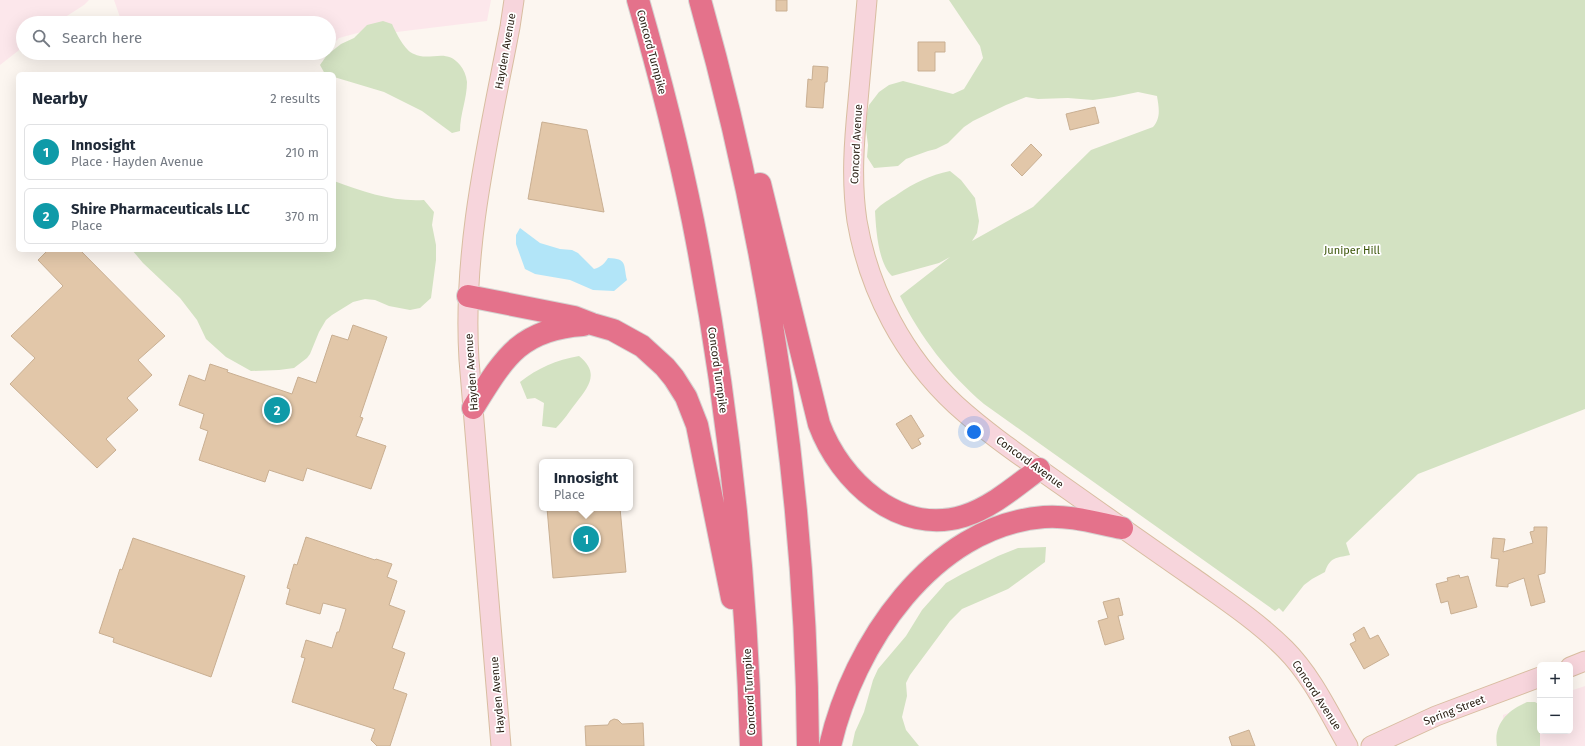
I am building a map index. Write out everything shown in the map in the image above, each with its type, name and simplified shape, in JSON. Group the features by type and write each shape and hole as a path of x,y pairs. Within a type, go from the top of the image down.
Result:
{"highway":[{"name":"Concord Turnpike","path":"638,0 675,140 693,221 709,310 734,491 748,655 751,746"},
{"path":"700,0 731,119 764,277 778,368 789,452 803,604 808,746"},
{"path":"731,119 760,181 819,424 833,453 849,476 868,494 896,511 918,518 941,520 964,516 985,507 1039,469"},
{"path":"468,296 574,317 620,333 649,352 660,361 670,373 686,397 695,418 701,441 729,588 748,655"},
{"path":"473,408 500,366 511,353 523,343 555,328 592,324"},
{"path":"830,746 837,721 848,692 874,640 888,618 910,590 944,557 966,542 991,530 1036,518 1068,518 1122,528"}],"main road":[{"name":"Hayden Avenue","path":"501,746 468,346 468,296 470,261 477,200 514,0"},
{"name":"Concord Avenue","path":"867,0 854,140 853,173 857,218 870,272 879,296 894,326 913,356 933,381 966,414 1039,469 1263,629 1285,649 1309,678 1348,746"},
{"path":"1573,666 1585,661"},
{"name":"Spring Street","path":"1370,746 1436,716 1537,679"}],"shaded area":[{"path":"0,0 89,0 67,16 16,16 16,52 0,65"},
{"path":"114,0 491,0 487,21 372,35 365,31 339,38 336,41 336,16 120,16"},
{"path":"1585,686 1585,746 1502,746 1503,715 1537,703 1537,734 1573,734 1573,690"}],"green space":[{"name":"Juniper Hill","path":"949,0 1585,0 1585,409 1418,474 1346,543 1350,555 1331,561 1325,572 1304,585 1283,612 1279,608 1275,611 984,404 959,380 936,354 908,311 900,296 950,257 939,263 892,276 884,263 877,236 875,211 883,204 922,180 950,171 961,180 975,198 979,221 977,233 972,241 1033,207 1091,150 1153,127 1156,124 1159,109 1157,96 1138,92 1093,100 1068,98 1038,99 1026,97 973,121 964,127 948,143 936,149 906,159 898,166 874,168 867,157 868,145 865,122 869,105 879,92 889,85 903,81 953,94 964,89 983,58 980,46"},
{"path":"383,21 392,24 401,41 407,49 414,54 426,57 444,56 455,60 465,73 467,82 460,131 452,133 422,111 384,92 336,78 336,72 324,72 320,65 324,60 336,60 336,48 354,38 367,25"},
{"path":"336,182 390,198 424,200 434,212 432,225 436,245 436,260 431,298 420,308 410,310 389,306 375,300 365,299 353,302 326,320 319,332 310,354 294,368 251,371 226,357 206,339 197,320 180,298 143,263 134,252 336,252"},
{"path":"579,356 589,368 591,374 585,391 556,428 542,426 544,403 535,398 527,399 520,382 548,365"},
{"path":"1046,547 1045,562 1008,589 962,609 950,621 910,675 906,683 907,696 902,717 906,730 919,746 852,746 855,732 864,712 873,680 878,669 906,636 922,610 946,583 998,556 1018,548"},
{"path":"1527,702 1537,703 1537,734 1540,734 1540,746 1497,746 1497,731 1503,719 1520,705"}],"water":[{"path":"520,228 540,243 560,249 572,250 578,253 594,269 606,262 608,258 622,261 625,266 627,280 614,291 593,290 570,280 535,274 525,269 516,244 516,235"}],"building":[{"path":"776,0 787,0 787,11 776,11"},
{"path":"918,42 945,42 945,52 935,52 935,71 918,71"},
{"path":"813,66 828,67 823,108 806,107 808,79 812,80"},
{"path":"1095,107 1099,123 1070,130 1066,114"},
{"path":"542,122 587,130 604,212 528,199"},
{"path":"1031,144 1042,155 1022,176 1011,165"},
{"path":"46,252 82,252 165,336 138,360 152,375 127,398 138,410 106,439 116,450 97,468 10,384 35,358 11,336 63,286 38,260"},
{"path":"353,325 387,337 360,417 363,418 356,436 386,446 371,489 307,468 303,481 269,470 265,482 199,460 208,431 200,428 204,414 179,405 189,375 205,381 210,364 228,370 227,372 292,394 298,377 316,383 332,335 348,340"},
{"path":"911,415 924,436 918,439 921,444 912,449 896,424"},
{"path":"547,511 620,511 626,572 553,578"},
{"path":"1534,527 1547,527 1545,573 1538,575 1545,602 1531,606 1524,578 1508,584 1508,587 1496,586 1499,559 1491,558 1493,538 1505,539 1503,552 1533,543 1530,532 1534,531"},
{"path":"306,537 375,560 376,559 392,564 387,577 397,581 389,605 405,611 392,648 405,653 393,689 407,694 390,746 377,746 371,740 375,729 292,702 305,658 301,657 306,640 332,648 346,609 323,603 320,614 286,604 290,589 287,588 294,564 297,565"},
{"path":"133,538 245,576 211,677 113,642 114,638 99,633 120,569 122,570"},
{"path":"1459,575 1460,578 1468,576 1477,607 1451,614 1448,601 1441,603 1436,584 1448,581 1447,578"},
{"path":"1119,598 1123,615 1118,616 1124,639 1105,645 1098,621 1108,618 1103,602"},
{"path":"1364,627 1370,639 1378,635 1389,655 1364,669 1350,644 1356,641 1353,634"},
{"path":"614,719 618,720 622,724 643,723 644,746 586,746 585,726 608,725 610,721"},
{"path":"1249,730 1255,746 1232,746 1229,737"}],"place":[{"name":"Shire Pharmaceuticals LLC","path":"277,410"},
{"name":"Innosight","path":"586,539"}]}
